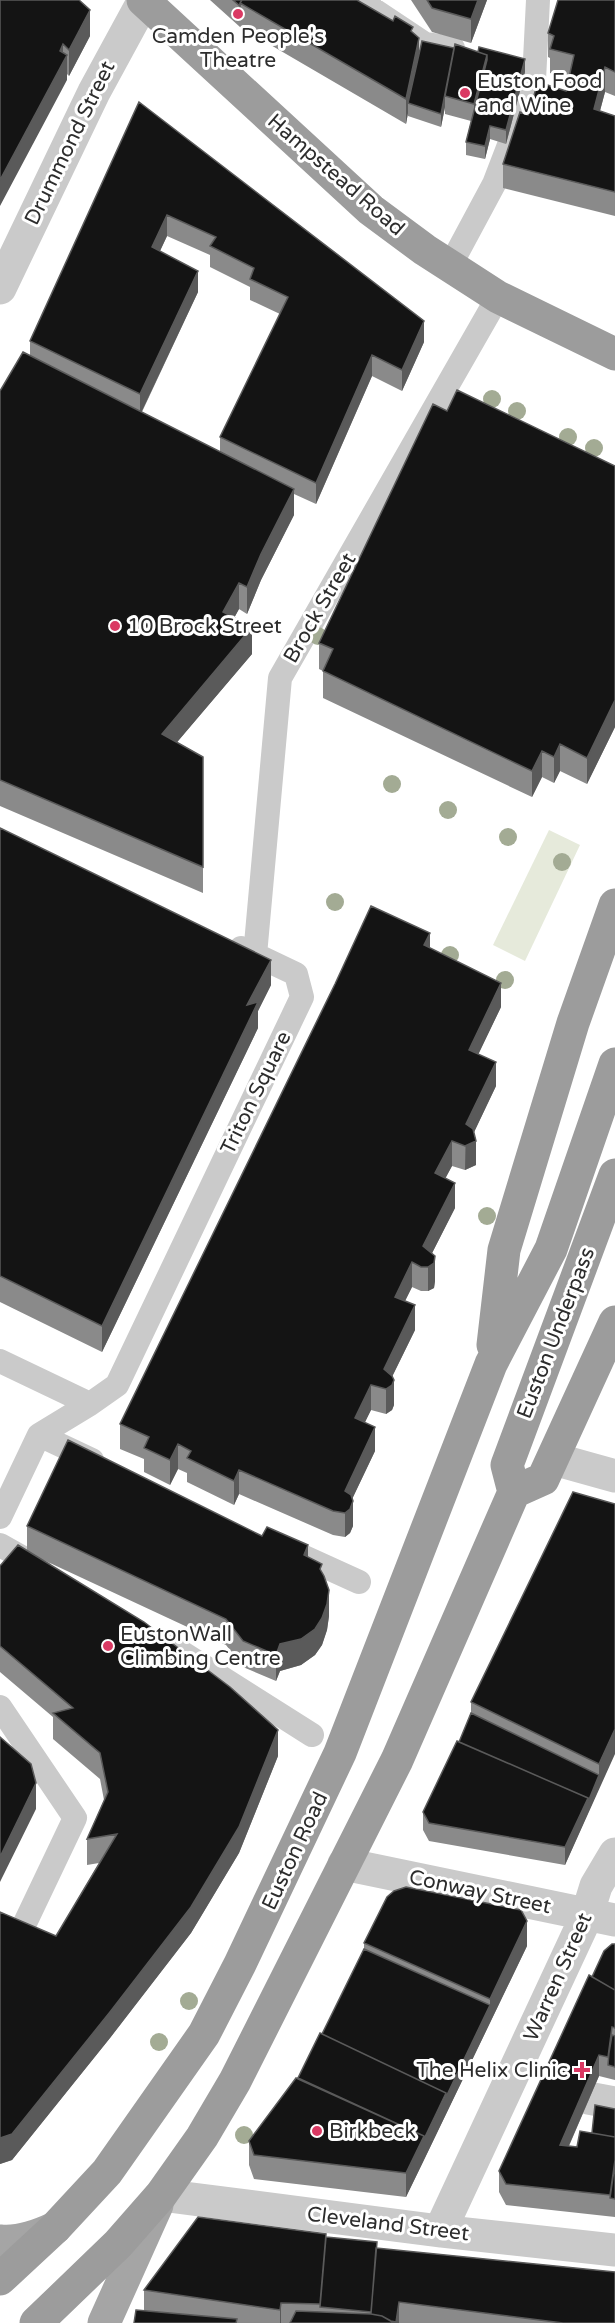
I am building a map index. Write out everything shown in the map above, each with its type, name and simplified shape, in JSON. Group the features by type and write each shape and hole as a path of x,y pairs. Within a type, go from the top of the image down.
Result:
{"highway":[{"name":"Hampstead Road","path":"144,0 371,210 498,297 615,354"},
{"path":"491,1364 504,1250 573,1023 615,905"},
{"name":"Euston Underpass","path":"491,1364 551,1249 615,1064"},
{"name":"Euston Underpass","path":"514,1492 507,1465 615,1175"},
{"path":"36,2323 118,2244 161,2195 202,2137 234,2081 397,1760 514,1492 543,1479 615,1322"},
{"name":"Euston Road","path":"0,2279 55,2228 107,2172 204,2034 240,1964 340,1753 491,1364"}],"main road":[{"path":"104,2323 161,2195"},
{"path":"0,2241 8,2242 34,2237 55,2228"}],"street":[{"name":"Drummond Street","path":"0,288 94,92 144,0"},
{"path":"368,0 371,8 425,44 478,52"},
{"path":"450,266 494,184 534,80 524,58 538,0"},
{"name":"Brock Street","path":"255,955 280,678 498,297"},
{"name":"Triton Square","path":"90,1404 117,1385 302,997 296,974 225,941"},
{"path":"0,1361 90,1404"},
{"path":"0,1517 39,1436 90,1404"},
{"path":"39,1436 115,1471"},
{"path":"554,1459 615,1476"},
{"path":"0,1545 60,1580"},
{"path":"276,1545 359,1582"},
{"path":"139,1626 198,1661 312,1735"},
{"path":"0,1707 75,1818 25,1923"},
{"name":"Warren Street","path":"440,2231 530,2075 601,1918 596,1886 615,1854"},
{"name":"Conway Street","path":"344,1864 601,1918"},
{"name":"Cleveland Street","path":"161,2195 440,2231 615,2250"}],"shaded area":[{"path":"549,830 580,845 525,961 493,945"}],"building":[{"path":"0,0 79,0 90,10 69,50 63,44 60,51 67,55 0,180"},
{"path":"233,0 242,0 240,6"},
{"path":"242,0 357,0 393,21 395,16 413,27 411,31 419,38 406,99 240,3"},
{"path":"427,0 478,0 471,19 432,8"},
{"path":"558,0 615,0 615,72 605,67 594,109 615,116 615,192 503,164 520,112 528,115 538,82 566,91 574,55 550,49 554,36 548,33"},
{"path":"422,41 454,48 441,114 408,103"},
{"path":"455,44 487,55 474,104 445,96"},
{"path":"479,47 525,59 506,130 490,126 485,146 466,142 487,60 487,55 478,52"},
{"path":"139,102 424,321 402,370 372,355 316,483 220,437 288,297 250,279 254,268 210,246 216,237 167,215 152,247 198,271 140,394 30,341"},
{"name":"10 Brock Street","path":"23,352 294,489 247,587 239,583 223,612 252,627 162,734 203,757 203,867 0,780 0,391"},
{"path":"457,390 615,466 615,700 587,758 560,744 554,757 542,751 532,771 323,671 333,649 319,643 433,404 447,411"},
{"path":"0,828 271,960 247,1005 258,1002 102,1326 0,1276"},
{"path":"371,906 430,933 424,945 501,983 469,1050 496,1062 466,1124 473,1129 476,1141 465,1146 452,1141 435,1173 455,1183 423,1246 435,1256 434,1263 428,1267 421,1267 412,1262 395,1297 415,1305 384,1369 394,1380 392,1385 386,1389 371,1385 355,1418 375,1427 345,1491 351,1495 353,1501 350,1509 345,1513 333,1511 239,1470 234,1481 187,1458 191,1451 178,1444 170,1460 144,1448 149,1437 120,1424"},
{"path":"68,1440 262,1536 267,1527 308,1545 304,1555 322,1564 320,1569 329,1590 322,1618 315,1629 301,1639 280,1644 276,1655 243,1641 226,1619 27,1526"},
{"path":"573,1492 615,1504 615,1729 599,1764 471,1702"},
{"path":"18,1545 144,1622 230,1687 278,1730 239,1827 191,1907 12,2134 0,2138 0,1912 56,1936 117,1834 87,1839 108,1792 100,1753 53,1713 73,1708 0,1646 0,1566"},
{"path":"471,1713 599,1775 588,1802 588,1798 459,1742"},
{"path":"0,1737 31,1764 36,1783 0,1857"},
{"path":"457,1741 588,1798 565,1847 429,1823 423,1812"},
{"path":"406,1887 521,1910 527,1921 490,1999 364,1943 387,1897 394,1891"},
{"path":"615,1944 615,1990 592,1977 604,1951"},
{"path":"364,1949 490,2005 446,2097 446,2093 322,2034"},
{"path":"589,1975 615,1990 615,2028 612,2027 608,2057 599,2055 560,2145 577,2147 580,2131 615,2137 615,2160 610,2195 506,2184 499,2171"},
{"path":"320,2033 446,2093 424,2139 424,2136 298,2078"},
{"path":"612,2035 615,2036 615,2067 608,2065"},
{"path":"296,2078 424,2136 406,2173 254,2155 249,2141"},
{"path":"595,2105 615,2109 615,2137 592,2133"},
{"path":"615,2163 615,2199 610,2198"},
{"path":"198,2217 326,2234 320,2304 281,2303 280,2310 144,2290"},
{"path":"326,2237 377,2242 371,2312 320,2307"},
{"path":"376,2248 615,2272 615,2323 563,2323 399,2302 396,2322 391,2321 371,2314"},
{"path":"136,2310 237,2319 236,2323 134,2323"},
{"path":"296,2311 371,2314 382,2316 394,2323 290,2323"}],"place":[{"name":"Camden People's Theatre","path":"238,14"},
{"name":"Euston Food and Wine","path":"465,93"},
{"name":"10 Brock Street","path":"115,626"},
{"name":"EustonWall Climbing Centre","path":"108,1646"},
{"name":"The Helix Clinic","path":"582,2070"},
{"name":"Birkbeck","path":"317,2131"}]}
